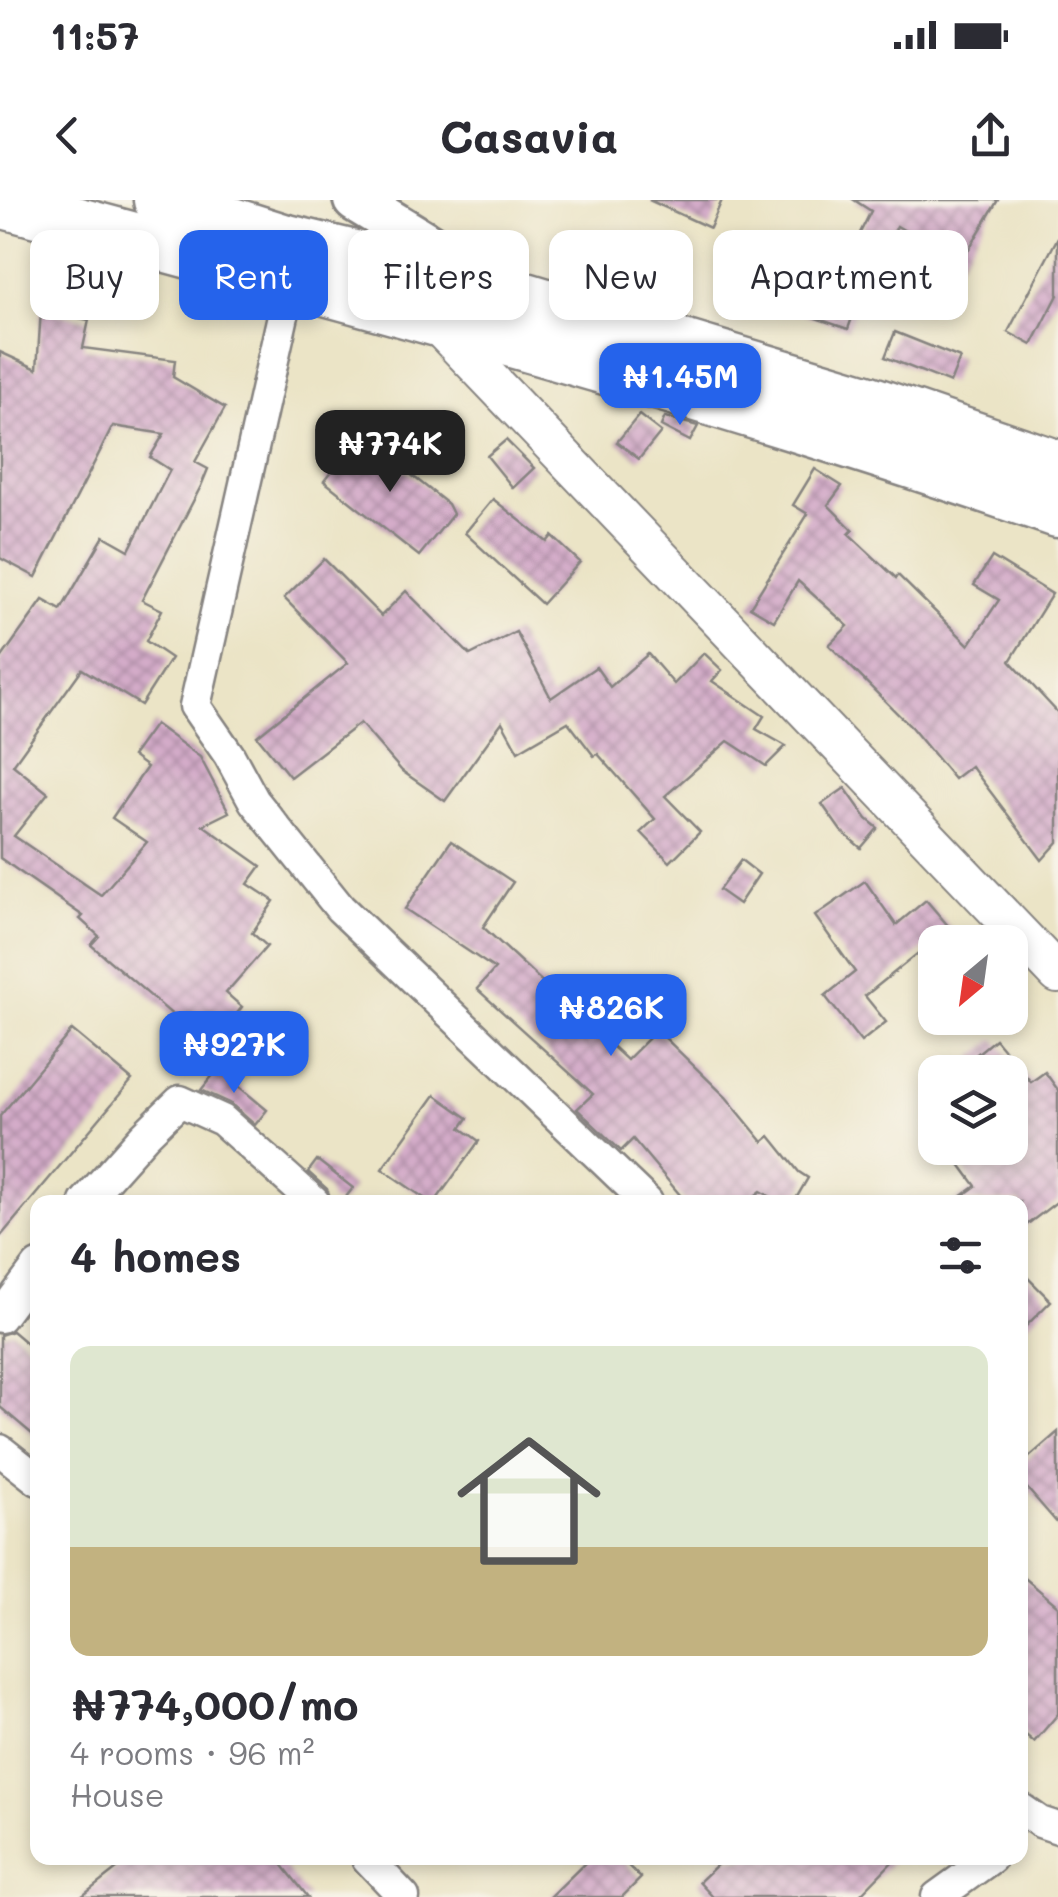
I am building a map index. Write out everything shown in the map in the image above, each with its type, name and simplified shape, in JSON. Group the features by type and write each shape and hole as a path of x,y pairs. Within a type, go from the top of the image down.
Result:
{"highway":[{"path":"158,200 283,239 348,254"},
{"path":"0,202 179,250"},
{"path":"529,299 866,400 1058,466"},
{"path":"434,320 870,447 1058,512"}],"main road":[{"path":"355,200 404,230"}],"street":[{"path":"282,320 195,706 229,755 254,801 340,908 640,1195"},
{"path":"432,320 1058,974"},
{"path":"91,1195 180,1102 222,1120 306,1195"},
{"path":"0,1317 30,1277"},
{"path":"0,1450 30,1474"},
{"path":"373,1865 404,1897"},
{"path":"937,1897 981,1865"}],"building":[{"path":"649,200 722,200 710,228"},
{"path":"854,200 998,200 968,251 968,230 904,230 897,226 895,230 862,230 871,211"},
{"path":"1058,237 1058,295 1032,345 1008,332"},
{"path":"40,320 89,320 83,348 175,360 173,377 225,408 195,462 208,469 201,486 142,600 162,610 146,641 171,658 141,705 82,669 13,765 48,793 14,836 101,895 147,842 112,818 147,767 132,756 155,724 200,757 229,812 203,825 261,866 248,884 274,901 252,933 267,946 226,993 242,1007 210,1047 91,945 99,936 80,919 83,916 0,858 0,660 43,600 61,610 104,536 129,550 170,470 150,457 164,434 113,426 36,577 0,558 0,352 37,369"},
{"path":"821,320 851,320 848,329"},
{"path":"895,332 960,358 950,383 885,357"},
{"path":"639,415 661,432 639,459 617,442"},
{"path":"665,417 698,426 690,441 661,426"},
{"path":"361,435 448,504 453,514 419,556 324,481"},
{"path":"506,440 534,468 513,488 487,456"},
{"path":"815,469 842,486 828,505 853,530 849,534 896,578 898,575 969,645 999,600 974,585 992,557 1052,594 1010,661 1058,713 1058,842 1042,860 971,766 954,779 911,727 829,645 848,626 798,581 774,621 750,607 808,514 793,505"},
{"path":"493,499 547,542 552,536 580,562 542,604 465,533"},
{"path":"324,559 381,616 406,591 470,655 516,632 551,698 596,667 610,687 648,654 674,684 704,653 722,670 712,681 764,716 756,729 786,746 766,766 728,741 665,796 700,832 670,862 641,832 655,819 598,754 594,756 568,722 518,751 502,722 445,801 402,771 360,723 290,777 257,736 348,663 284,598"},
{"path":"845,788 878,828 861,848 841,831 822,804"},
{"path":"451,841 513,882 483,927 627,1060 657,1030 726,1097 763,1142 770,1136 808,1178 798,1195 768,1195 761,1191 756,1195 680,1195 633,1139 621,1151 577,1109 593,1094 477,989 495,969 405,909"},
{"path":"741,860 759,874 739,904 719,890"},
{"path":"865,881 896,925 926,900 947,925 918,925 918,953 865,996 886,1022 861,1042 825,996 855,972 815,916"},
{"path":"72,1030 132,1080 35,1195 30,1195 30,1201 0,1237 0,1116"},
{"path":"995,1039 1008,1055 976,1055"},
{"path":"218,1069 267,1110 255,1125 230,1103 201,1090"},
{"path":"1045,1072 1058,1090 1058,1201 1028,1224 1028,1195 964,1195 976,1186 961,1165 1028,1165 1028,1078 1031,1082"},
{"path":"435,1095 468,1118 461,1128 479,1141 440,1195 420,1195 382,1169"},
{"path":"317,1160 353,1188 348,1195 329,1195 308,1172"},
{"path":"1028,1278 1051,1301 1028,1324"},
{"path":"12,1331 30,1346 30,1432 0,1407 0,1335"},
{"path":"1058,1432 1058,1524 1028,1489 1028,1458"},
{"path":"1028,1581 1058,1606 1058,1714 1034,1742 1028,1737"},
{"path":"122,1865 283,1865 308,1897 81,1897"},
{"path":"583,1865 627,1865 641,1878 622,1897 550,1897"},
{"path":"717,1865 889,1865 858,1897 713,1897 699,1882"}]}
